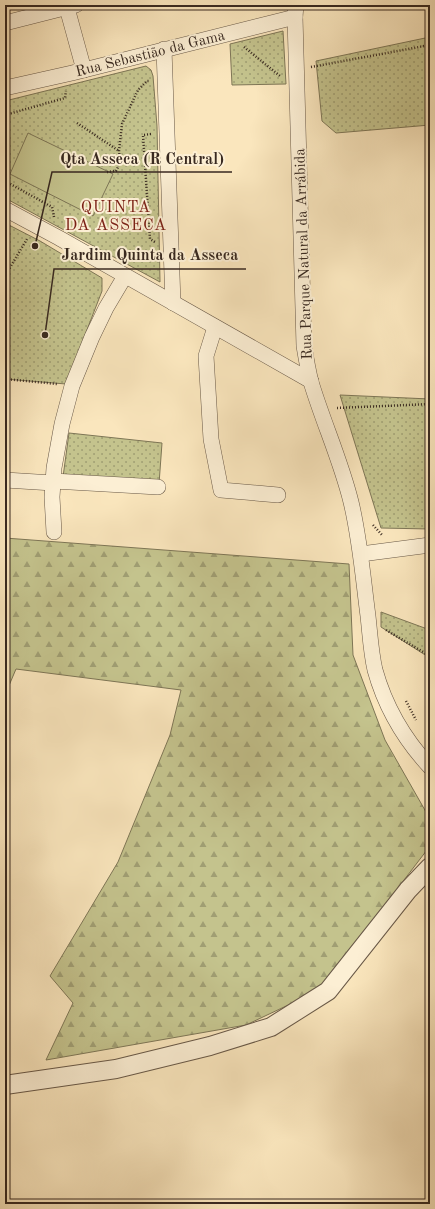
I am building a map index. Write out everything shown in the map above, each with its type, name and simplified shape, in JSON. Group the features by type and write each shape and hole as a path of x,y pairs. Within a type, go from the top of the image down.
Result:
{"street":[{"path":"5,23 72,6 84,70"},
{"name":"Rua Sebastião da Gama","path":"5,88 228,34 296,11"},
{"name":"Rua Parque Natural da Arrábida","path":"296,11 304,346 311,381 352,504 375,670 383,692 405,736 430,767"},
{"path":"164,49 174,303"},
{"path":"5,210 34,224 311,381"},
{"path":"54,532 53,482 57,446 72,386 92,337 106,308 125,276"},
{"path":"215,327 206,356 211,438 220,490 278,495"},
{"path":"5,480 158,487"},
{"path":"360,554 430,545"},
{"path":"5,1085 116,1069 210,1046 271,1028 328,991 408,890 430,867"}],"path":[{"path":"228,34 298,90"},
{"path":"297,69 430,45"},
{"path":"313,61 313,74"},
{"path":"5,115 65,98 67,74"},
{"path":"107,172 116,171 120,163 119,151 122,124 138,90 147,82 166,78"},
{"path":"77,123 119,151"},
{"path":"167,130 143,135 150,239 172,253"},
{"path":"5,181 52,207 59,238"},
{"path":"5,276 29,236 34,224"},
{"path":"5,379 52,383"},
{"path":"336,401 340,415"},
{"path":"320,409 430,404"},
{"path":"372,524 381,535 387,535"},
{"path":"368,617 430,656"},
{"path":"404,698 419,725"}],"green space":[{"path":"283,31 286,84 232,85 230,44"},
{"path":"430,37 430,125 336,133 322,121 316,61"},
{"path":"146,66 151,70 153,76 157,126 160,282 5,198 5,101"},
{"path":"28,133 113,174 93,216 10,174"},
{"path":"5,223 40,241 102,278 102,291 66,384 5,379"},
{"path":"340,395 430,399 430,529 381,528"},
{"path":"69,433 162,443 159,484 63,477"},
{"path":"5,538 349,564 353,655 385,740 430,819 430,846 320,990 246,1025 46,1060 73,1003 50,976 118,862 170,735 181,690 16,669 5,695"},
{"path":"381,612 430,630 430,658 381,627"}],"place":[{"name":"Qta Asseca (R Central)","path":"35,246"},
{"name":"Jardim Quinta da Asseca","path":"45,335"}],"district":[{"name":"QUINTA DA ASSECA","path":"116,215"}]}
